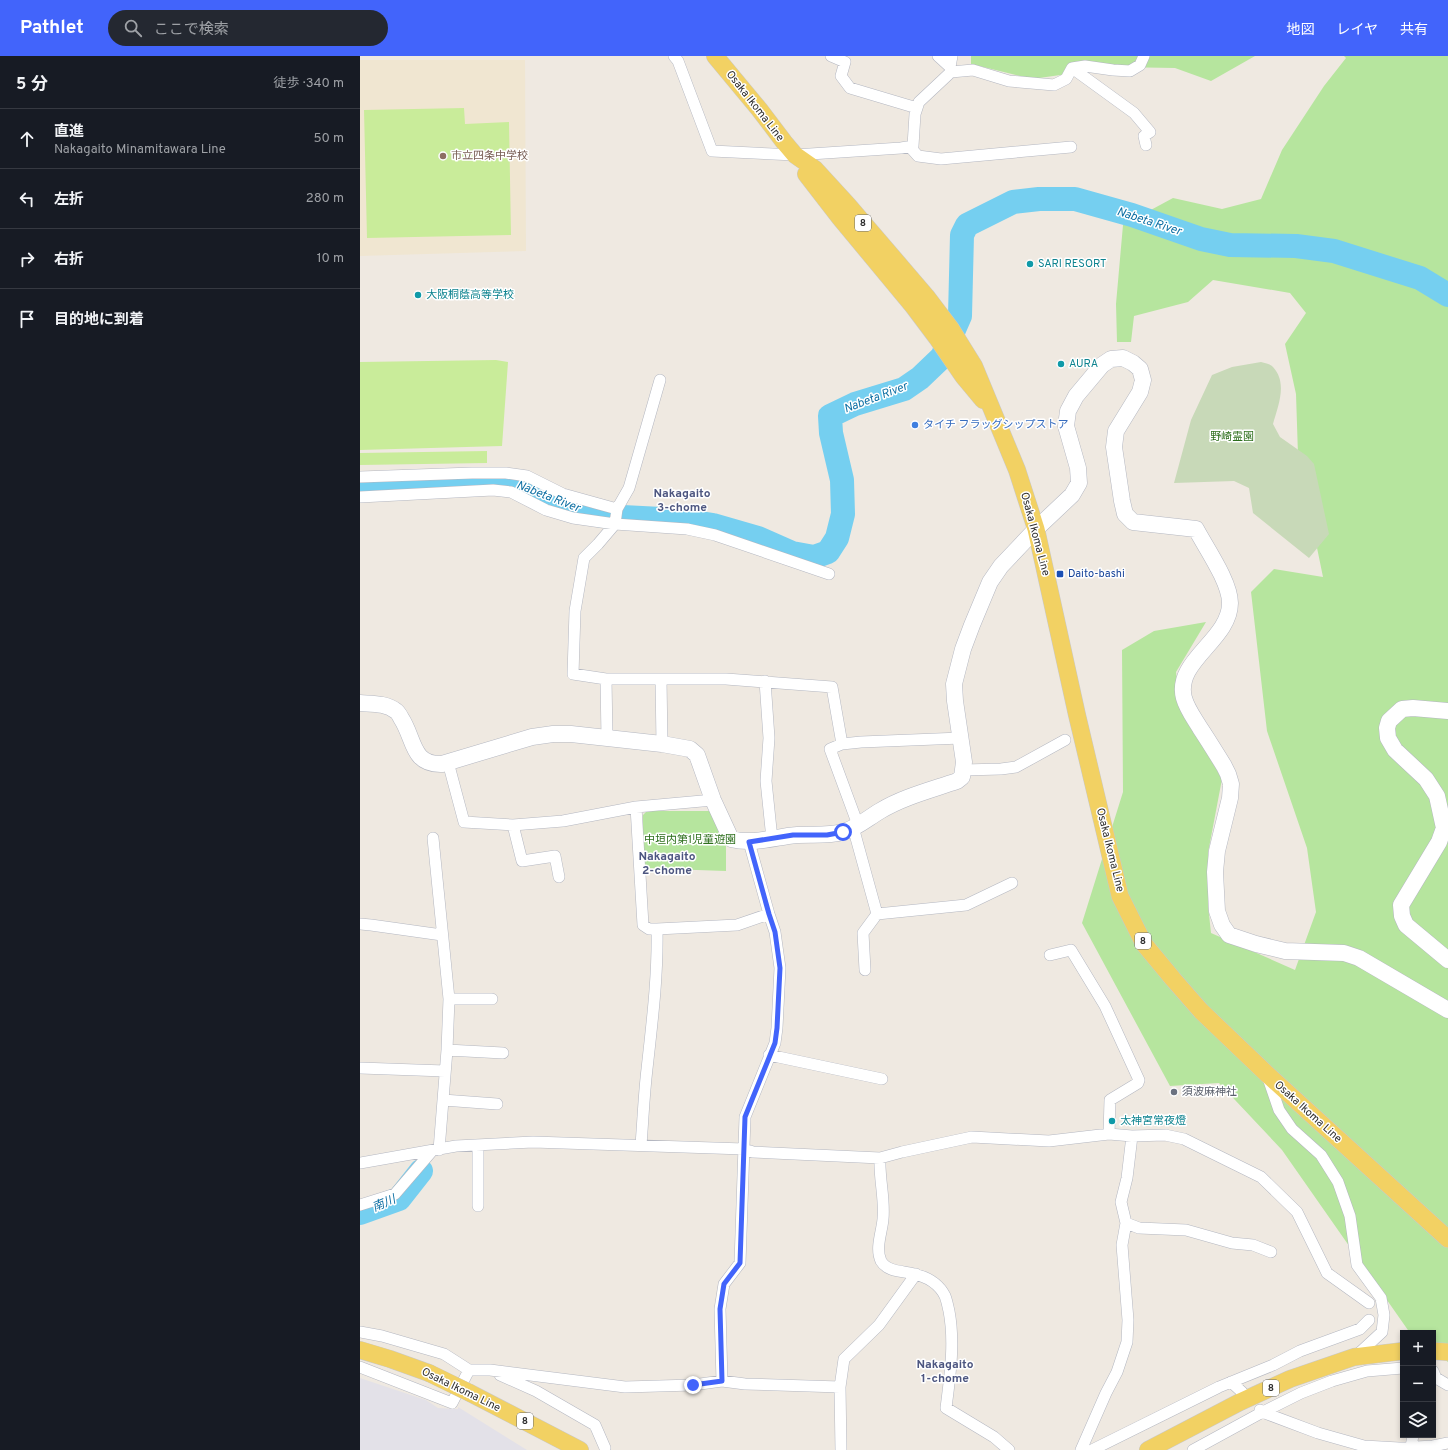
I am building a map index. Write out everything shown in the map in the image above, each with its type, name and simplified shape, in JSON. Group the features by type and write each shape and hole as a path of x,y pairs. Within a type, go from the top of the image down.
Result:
{"main road":[{"name":"Osaka Ikoma Line","path":"715,56 795,155 815,168 848,205 919,301 951,329 968,371 993,412 1017,470 1036,529 1077,715 1120,896 1144,944 1173,980 1201,1011 1268,1075 1448,1239"},
{"path":"360,703 379,704 396,711 405,724 418,756 432,764 442,764 532,737 553,734 571,734 662,744 690,749 697,755 713,800 731,839 741,842 793,835 827,835 843,832 898,802 957,781 962,777 964,762 954,684 965,643 979,605 990,582 1001,566 1036,529 1072,495 1079,483 1078,468 1066,426 1068,411 1076,396 1102,365 1112,359 1123,358 1133,363 1140,369 1143,380 1140,392 1116,431 1114,446 1125,514 1133,522 1196,529 1223,578 1230,603 1228,618 1221,629 1189,668 1183,684 1184,698 1190,712 1224,766 1228,774 1230,784 1230,798 1217,851 1214,872 1217,910 1222,925 1229,935 1256,944 1285,951 1344,953 1359,958 1448,1010"},
{"path":"1448,711 1413,708 1402,709 1389,721 1387,728 1388,738 1396,750 1426,779 1437,796 1444,828 1439,842 1401,905 1402,916 1406,925 1448,960"},
{"name":"Osaka Ikoma Line","path":"360,1350 429,1373 580,1450"},
{"name":"8","path":"1148,1450 1240,1402 1283,1382 1354,1357 1383,1352 1400,1351"},
{"path":"1436,1351 1448,1352"}],"street":[{"path":"674,56 678,61 712,151 795,155 914,146 915,114 919,102 951,65"},
{"path":"831,56 845,62 842,76 850,88 917,108"},
{"path":"938,56 951,65 1009,81 1054,85 1066,79 1072,68"},
{"path":"1072,68 1085,66 1130,71 1140,65 1144,56"},
{"path":"1072,68 1134,113 1150,132 1144,136 1146,145"},
{"path":"910,147 918,156 941,159 1071,147"},
{"path":"660,380 629,488 617,509 615,524 584,558 575,611 573,674 606,679 726,679 832,687 842,744"},
{"path":"360,477 506,473 527,476 563,494 617,509"},
{"path":"360,497 493,490 511,492 546,510 574,518 615,524 687,529 715,535 829,574"},
{"path":"606,679 607,738"},
{"path":"661,679 662,744"},
{"path":"765,681 768,738 766,781 772,839"},
{"path":"865,970 863,933 876,914 855,826 830,749 842,744 861,742 961,738"},
{"path":"964,770 1016,767 1065,740"},
{"path":"448,762 464,822 513,825 563,821 636,807 713,800"},
{"path":"636,807 643,925 649,930 737,925 769,914"},
{"path":"513,825 522,861 555,856 560,877"},
{"path":"360,1205 394,1194 436,1151 443,1100 449,999 433,838"},
{"path":"722,1381 720,1309 724,1284 740,1263 745,1117 775,1043 777,1028 780,968 775,932 749,842"},
{"path":"876,914 966,905 1012,883"},
{"path":"360,924 442,935"},
{"path":"641,1145 647,1069 654,1016 657,930"},
{"path":"1050,955 1071,950 1105,1006 1139,1080 1138,1083 1110,1100 1109,1134"},
{"path":"449,999 492,999"},
{"path":"447,1050 502,1053"},
{"path":"769,1055 882,1079"},
{"path":"360,1068 445,1071"},
{"path":"1268,1075 1279,1110 1292,1129 1321,1155 1338,1182 1350,1216 1357,1265 1381,1298 1384,1315 1382,1332 1354,1357"},
{"path":"443,1100 497,1104"},
{"path":"360,1163 436,1151 456,1146 533,1142 744,1149 754,1152 880,1158 972,1137 1049,1140 1109,1134 1132,1136 1165,1135 1184,1139 1261,1177 1297,1212 1327,1273 1369,1303"},
{"path":"1081,1450 1117,1372 1127,1342 1128,1320 1122,1245 1126,1223 1121,1202 1127,1178 1132,1136"},
{"path":"478,1145 478,1206"},
{"path":"880,1158 879,1173 884,1204 879,1252 882,1262 889,1269 916,1274 928,1279 937,1285 946,1297 950,1320 952,1354 946,1408 994,1437 1009,1450"},
{"path":"1126,1223 1139,1228 1186,1230 1232,1243 1254,1245 1271,1252"},
{"path":"841,1450 840,1387 844,1359 879,1325 916,1274"},
{"path":"1092,1450 1219,1387 1273,1365 1300,1351 1360,1329 1369,1320"},
{"path":"360,1332 382,1336 444,1354 469,1370 490,1370 625,1387 693,1385 722,1381 745,1384 840,1387"},
{"path":"360,1367 452,1404 469,1370"},
{"path":"1193,1450 1260,1409 1332,1381 1367,1371 1400,1368"},
{"path":"490,1370 536,1391 596,1425 605,1448"},
{"path":"1436,1377 1448,1386"},
{"path":"1231,1382 1242,1392"},
{"path":"1260,1409 1318,1433 1364,1446 1410,1447 1433,1446 1448,1443"},
{"path":"1410,1447 1412,1438"}],"shaded area":[{"name":"市立四条中学校","path":"360,60 525,60 526,251 360,256"},
{"path":"360,1378 426,1400 438,1408 458,1409 458,1407 527,1450 360,1450"}],"green space":[{"path":"971,56 1255,56 1211,81 1175,68 1117,67 1032,79 971,64"},
{"path":"1344,56 1448,56 1448,1362 1436,1352 1436,1330 1408,1330 1282,1150 1219,1083 1170,1086 1082,923 1123,792 1122,650 1154,631 1206,622 1176,672 1179,703 1222,779 1208,853 1208,905 1211,933 1295,970 1316,912 1307,848 1267,731 1251,592 1274,569 1323,577 1298,455 1296,394 1285,344 1306,313 1290,293 1213,280 1188,302 1134,316 1131,342 1117,342 1116,304 1123,225 1173,198 1222,209 1261,199 1282,150 1324,86 1346,58"},
{"path":"464,108 465,124 509,122 511,235 367,238 364,110"},
{"path":"496,360 508,362 502,446 360,450 360,362"},
{"name":"野崎霊園","path":"1261,362 1269,364 1273,367 1278,373 1280,380 1281,387 1279,402 1273,424 1280,437 1307,456 1314,464 1329,534 1309,558 1253,513 1249,488 1234,481 1174,483 1191,420 1212,375 1232,367"},
{"path":"487,451 487,463 360,465 360,453"},
{"name":"中垣内第1児童遊園","path":"647,811 712,811 726,838 726,871 638,868 643,815"}],"waterway":[{"name":"Nabeta River","path":"360,487 486,480 515,484 567,507 603,516 681,520 713,525 758,538 792,553 814,557 828,552 837,538 843,514 842,480 831,433 830,416 855,404 904,389 920,378 942,357 960,316 962,235 967,225 1013,202 1039,199 1075,199 1132,215 1201,239 1230,245 1296,246 1334,251 1420,278 1448,295"},
{"name":"南川","path":"360,1213 399,1199 421,1171"}],"place":[{"name":"市立四条中学校","path":"443,156"},
{"name":"SARI RESORT","path":"1030,264"},
{"name":"大阪桐蔭高等学校","path":"418,295"},
{"name":"AURA","path":"1061,364"},
{"name":"タイチ フラッグシップストア","path":"915,425"},
{"name":"Daito-bashi","path":"1060,574"},
{"name":"須波麻神社","path":"1174,1092"},
{"name":"太神宮常夜燈","path":"1112,1121"}],"district":[{"name":"Nakagaito 3-chome","path":"682,501"},
{"name":"Nakagaito 2-chome","path":"667,864"},
{"name":"Nakagaito 1-chome","path":"945,1372"}],"route":[{"path":"693,1385 722,1381 720,1309 724,1284 740,1263 745,1117 775,1043 777,1028 780,968 775,932 749,842 793,835 827,835 843,832"}]}
